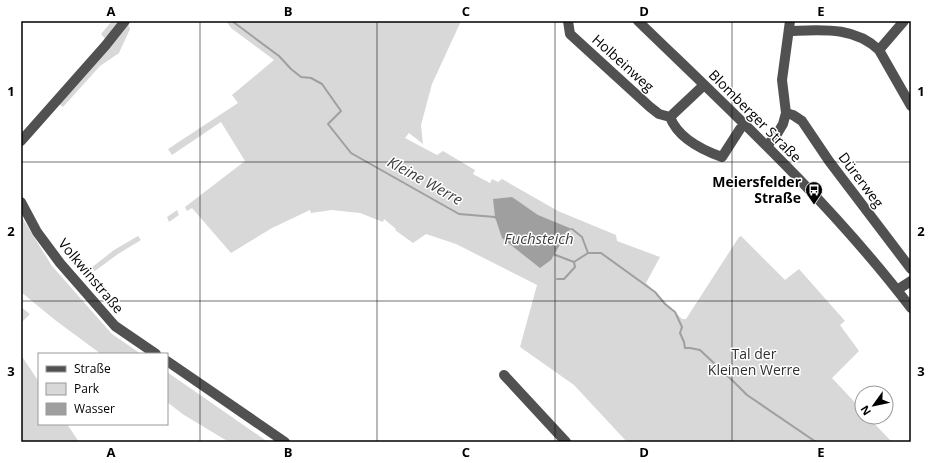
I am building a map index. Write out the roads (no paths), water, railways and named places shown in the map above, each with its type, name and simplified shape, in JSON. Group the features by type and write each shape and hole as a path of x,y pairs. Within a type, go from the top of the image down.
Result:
{"street":[{"path":"21,141 106,45 125,21"},
{"name":"Holbeinweg","path":"568,21 570,34 650,107 659,114 670,117 677,129 696,145 706,151 722,157 740,129"},
{"name":"Blomberger Straße","path":"638,21 767,146 820,201 911,308"},
{"path":"879,50 904,21"},
{"path":"767,146 777,134 786,113 782,80 790,26 844,31 859,36 874,45 879,50 911,106"},
{"path":"670,117 704,85"},
{"name":"Dürerweg","path":"786,113 793,115 802,121 833,167 911,268"},
{"name":"Volkwinstraße","path":"21,202 41,238 60,263 115,326 155,353"},
{"path":"897,290 911,281"},
{"path":"168,362 285,442"},
{"path":"504,375 566,442"}],"water":[{"name":"Fuchsteich","path":"512,197 538,215 572,229 565,233 565,236 551,260 540,268 502,238 495,217 493,199"}],"waterway":[{"name":"Kleine Werre","path":"232,21 279,56 301,77 311,78 322,84 341,111 328,124 351,153 459,214 495,217 497,219"},
{"path":"572,229 582,237 588,253"},
{"name":"Kleine Werre","path":"553,254 574,262 588,253 601,253 655,292 665,304 675,312 682,327 680,333 685,348 700,350 747,395 816,442"},
{"path":"557,279 564,279 575,267 574,262"}],"place":[{"name":"Meiersfelder Straße","path":"814,205"}],"park label":[{"name":"Tal der Kleinen Werre","path":"754,362"}]}
